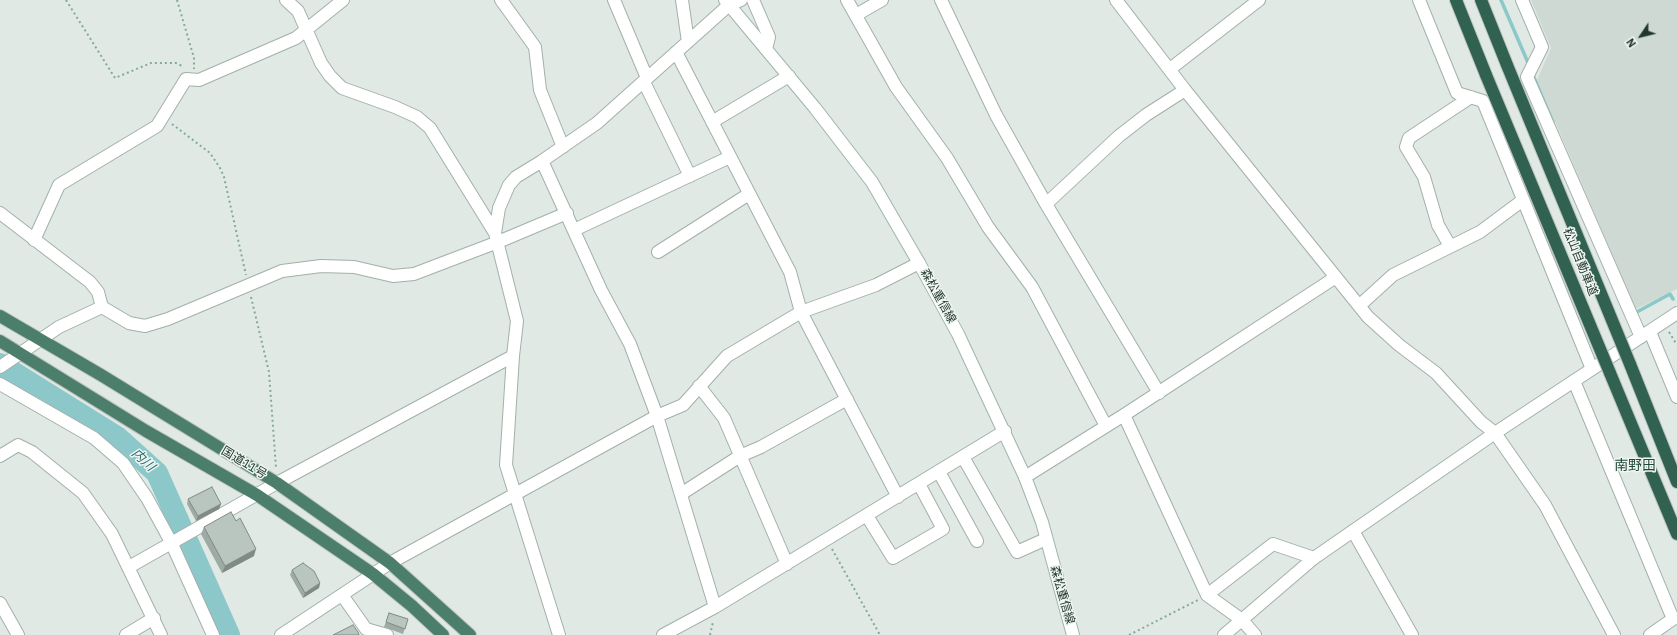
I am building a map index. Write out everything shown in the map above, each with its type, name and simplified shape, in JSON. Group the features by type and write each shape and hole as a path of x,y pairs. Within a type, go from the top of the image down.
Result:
{"highway":[{"name":"松山自動車道","path":"1456,0 1677,534"},
{"name":"松山自動車道","path":"1481,0 1677,482"},
{"name":"国道11号","path":"0,316 277,483 390,562 470,635"},
{"name":"国道11号","path":"0,341 15,356 257,495 373,574 412,606 443,635"}],"street":[{"path":"286,0 298,11 321,63 342,88 395,106 417,117 430,128 496,238 517,322 513,356 506,465 559,635"},
{"path":"34,240 59,185 157,126 190,79 199,80 289,41 307,30 343,0"},
{"path":"501,0 535,47 540,90 563,147"},
{"path":"614,0 645,80 690,176"},
{"path":"682,0 688,42"},
{"path":"496,238 499,208 508,185 516,176 542,161 597,123 688,42 727,3 741,0"},
{"path":"753,0 769,37 766,49"},
{"path":"847,0 896,87 947,158 988,227 1032,287 1106,426"},
{"path":"856,15 882,0"},
{"path":"941,0 996,115 1046,204 1159,393"},
{"path":"1116,0 1185,90 1359,306 1385,334 1436,373 1482,422 1495,432 1545,505 1614,635"},
{"path":"1170,69 1260,0"},
{"path":"1419,0 1457,93 1483,101 1592,369"},
{"path":"1522,0 1542,47 1527,77 1646,335 1677,397"},
{"name":"森松重信線","path":"727,3 789,76 872,182 958,334 1005,431 1025,477 1046,539 1073,635"},
{"path":"676,52 790,272 801,312 898,497"},
{"path":"712,122 789,76"},
{"path":"1046,204 1119,136 1146,115 1185,90"},
{"path":"1450,246 1438,225 1424,177 1406,147 1408,138 1471,97"},
{"path":"574,230 730,157"},
{"path":"542,161 601,290 630,344 658,416 716,607"},
{"path":"658,252 749,194"},
{"path":"1359,306 1399,272 1480,232 1523,200"},
{"path":"0,213 90,282 98,292 102,307 129,323 145,326 168,319 282,271 321,266 354,267 393,276 414,274 496,238 567,214"},
{"path":"281,635 390,562 658,416 683,405 727,356 801,312 876,285 919,263"},
{"path":"1025,477 1159,393 1336,277"},
{"path":"0,367 42,340 59,327 102,307"},
{"path":"1224,635 1314,558 1353,530 1495,432 1646,335 1677,313"},
{"path":"129,566 277,483 513,356"},
{"path":"1574,381 1675,619 1650,635"},
{"path":"0,384 94,438 123,463 147,498 173,541 213,635"},
{"path":"699,386 724,418 788,564"},
{"path":"681,494 740,456 761,447 847,399"},
{"path":"1124,415 1207,595 1242,620 1255,635"},
{"path":"663,635 716,607 1005,431"},
{"path":"0,456 18,445 32,452 83,493 112,534 129,566 161,635"},
{"path":"963,457 1017,552 1046,539"},
{"path":"939,472 977,540"},
{"path":"867,516 893,558 943,529 919,484"},
{"path":"1353,530 1412,635"},
{"path":"1207,595 1272,544 1314,558"},
{"path":"342,595 366,629 387,635"},
{"path":"0,603 18,635"},
{"path":"126,635 154,618"}],"path":[{"path":"66,0 115,78 138,67 151,63 163,62 176,63 184,66 190,79"},
{"path":"177,0 194,58 190,79"},
{"path":"1673,328 1669,331 1677,345"},
{"path":"827,540 880,635"},
{"path":"1129,635 1207,595"}],"shaded area":[{"path":"1531,0 1677,0 1677,289 1636,309 1537,80 1551,48"}],"building":[{"path":"212,487 221,504 198,516 188,499"},
{"path":"231,512 236,521 240,518 256,549 225,566 204,527"},
{"path":"303,563 314,571 320,583 305,593 292,570"},
{"path":"389,613 408,619 405,629 386,622"},
{"path":"353,625 359,635 333,635"}],"waterway":[{"path":"1501,0 1529,65"},
{"path":"1532,73 1553,122"},
{"path":"1634,310 1635,313 1670,294 1673,299"},
{"name":"内川","path":"0,364 117,437 157,473 229,635"}],"district":[{"name":"南野田","path":"1635,466"}]}
